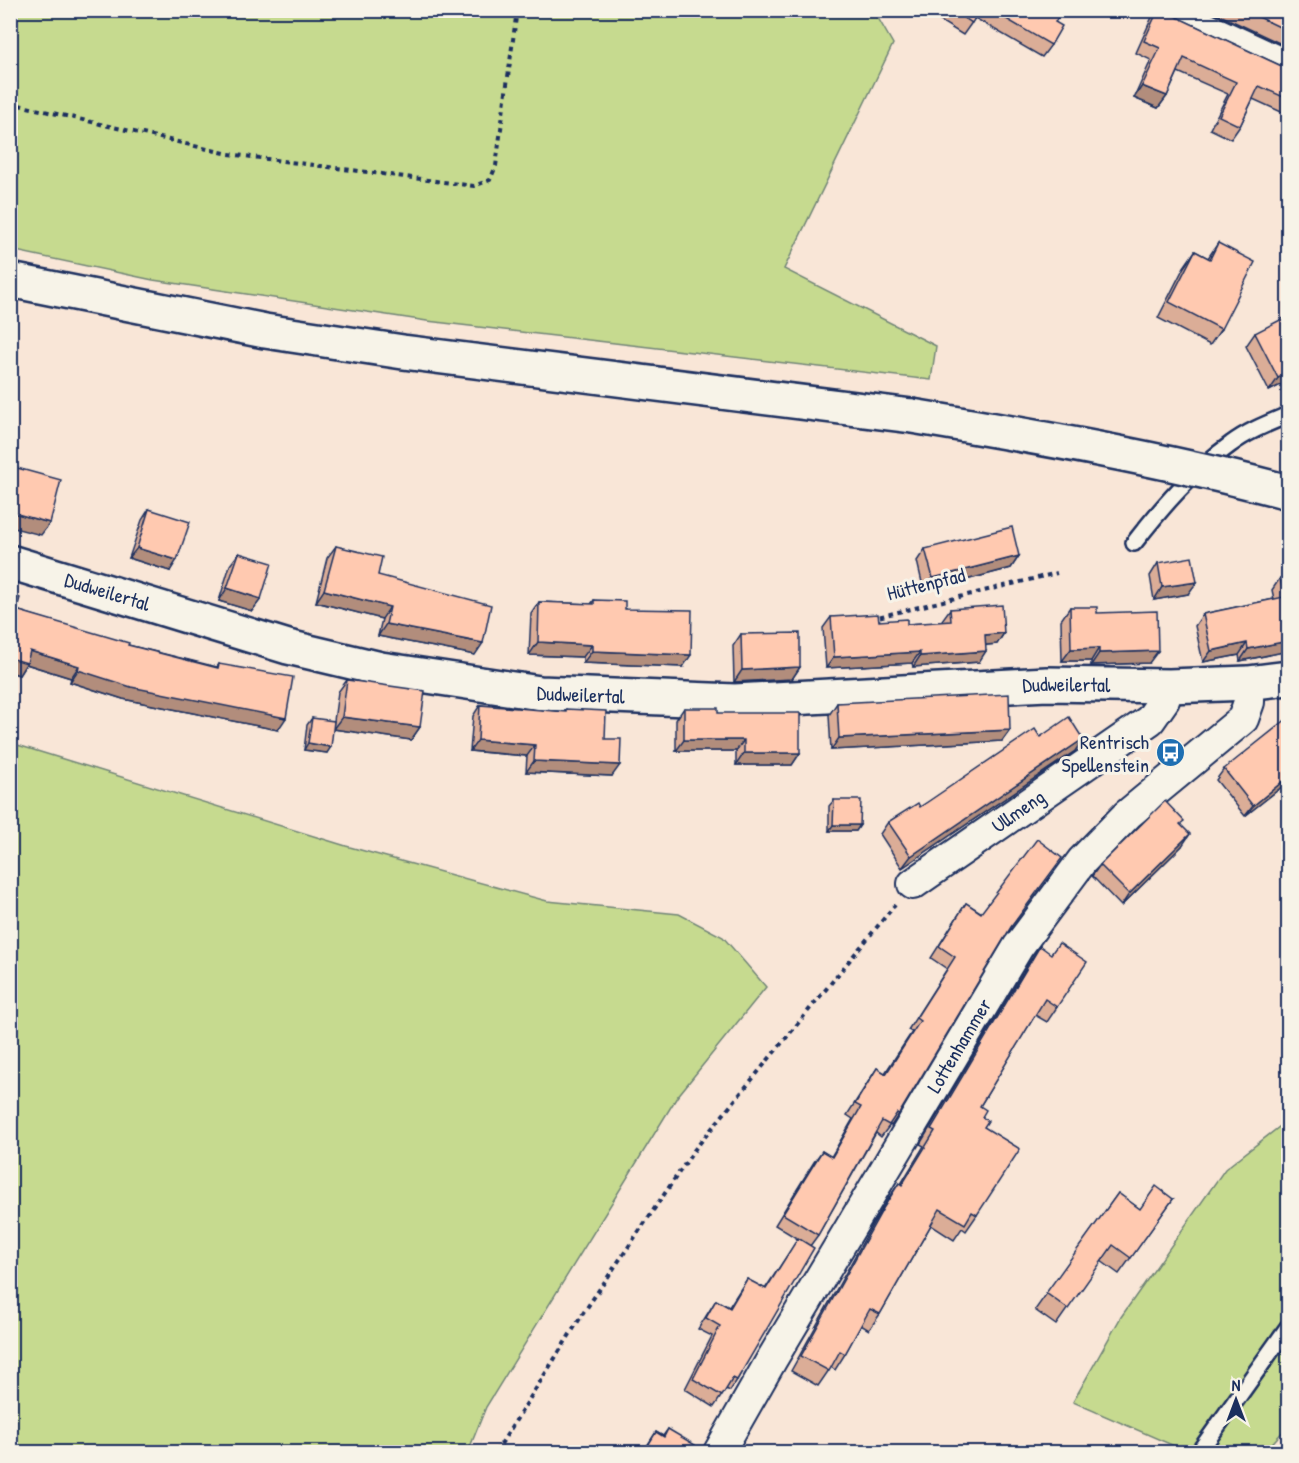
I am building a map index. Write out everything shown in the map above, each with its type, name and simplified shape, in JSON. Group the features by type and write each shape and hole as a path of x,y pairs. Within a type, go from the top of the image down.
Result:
{"street":[{"path":"1167,10 1288,66"},
{"path":"10,280 265,331 380,348 912,416 1086,446 1223,475 1288,492"},
{"name":"Dudweilertal","path":"10,562 288,647 381,669 540,693 735,700 1047,684 1169,686 1248,683 1288,678"},
{"name":"Lottenhammer","path":"719,1452 1018,947 1082,861 1128,814 1243,719 1249,702 1248,683"},
{"name":"Ullmeng","path":"913,884 1150,720 1164,700 1169,686"}],"lane":[{"path":"1134,543 1157,513 1187,482 1231,443 1288,415"},
{"path":"1199,1452 1288,1327"}],"path":[{"path":"10,103 229,154 474,186 490,180 496,166 517,10"},
{"name":"Hüttenpfad","path":"879,628 878,617 1057,573"},
{"path":"496,1452 584,1312 695,1149 913,884"}],"green space":[{"path":"11,10 874,11 893,44 784,269 936,346 931,380 427,321 153,280 11,250"},
{"path":"11,743 346,846 547,901 679,914 723,937 766,987 677,1097 486,1407 468,1452 11,1452"},
{"path":"1288,1120 1288,1426 1264,1452 1188,1452 1073,1402 1121,1317 1225,1169"}],"building":[{"path":"952,10 979,10 972,23"},
{"path":"991,10 1062,10 1055,22 1062,26 1051,45"},
{"path":"1158,10 1166,10 1168,13 1288,69 1288,99 1259,86 1240,126 1219,116 1236,82 1184,58 1167,96 1142,86 1160,48 1144,41"},
{"path":"1244,10 1288,10 1288,31"},
{"path":"1218,243 1255,262 1221,329 1169,302 1195,251 1210,259"},
{"path":"1288,316 1288,373 1278,378 1255,333"},
{"path":"10,466 61,480 50,523 10,512"},
{"path":"149,509 190,522 177,560 137,548"},
{"path":"1012,527 1019,556 933,578 925,549"},
{"path":"336,546 382,557 378,575 491,605 483,643 386,624 390,607 324,590"},
{"path":"239,553 272,563 261,599 227,588"},
{"path":"1192,557 1197,582 1162,587 1158,563"},
{"path":"1288,576 1288,641 1248,649 1247,643 1211,651 1203,614 1284,597 1280,578"},
{"path":"10,595 20,598 16,610 129,643 128,645 218,668 219,664 293,677 286,718 131,687 78,670 79,666 30,651 27,663 10,658"},
{"path":"594,600 625,601 625,609 692,610 691,655 592,651 592,645 538,642 539,602 594,604"},
{"path":"1002,605 1004,633 985,635 986,651 920,656 920,652 834,657 831,617 878,614 879,621 907,619 907,624 951,621 950,609"},
{"path":"1070,607 1097,607 1097,613 1157,611 1158,651 1099,653 1099,648 1071,649"},
{"path":"800,633 800,667 742,670 741,634"},
{"path":"347,680 425,691 420,727 342,717"},
{"path":"1009,694 1010,730 839,738 837,703"},
{"path":"480,705 566,712 566,709 606,711 605,739 621,739 620,765 534,761 535,745 478,740"},
{"path":"684,708 718,708 718,713 800,713 800,753 744,753 744,740 684,740"},
{"path":"1069,717 1083,739 911,856 888,822 918,803 920,807 1035,729 1040,737"},
{"path":"312,718 334,721 331,747 308,743"},
{"path":"1288,718 1288,777 1253,806 1224,769"},
{"path":"834,800 861,800 860,825 833,825"},
{"path":"1165,801 1184,821 1180,824 1190,834 1129,894 1100,865"},
{"path":"1037,839 1062,858 1011,927 899,1114 897,1113 889,1125 882,1121 818,1235 783,1214 822,1151 832,1157 861,1107 855,1104 877,1068 886,1074 920,1021 916,1018 955,957 939,946 966,903 981,913"},
{"path":"1059,943 1087,962 1057,1007 1045,999 980,1106 986,1110 982,1117 988,1121 984,1127 1020,1149 977,1215 972,1212 965,1224 940,1209 880,1314 870,1309 845,1354 840,1351 829,1371 801,1356 884,1207 899,1183 902,1185 935,1131 931,1129 1040,946 1051,954"},
{"path":"1156,1186 1173,1199 1131,1258 1113,1245 1068,1309 1046,1293 1118,1193 1140,1209"},
{"path":"798,1238 814,1248 737,1380 733,1378 722,1396 693,1379 720,1326 706,1318 716,1300 730,1308 747,1279 766,1289"},
{"path":"668,1429 695,1445 691,1452 644,1452 656,1432 664,1437"}],"place":[{"name":"Rentrisch Spellenstein","path":"1170,753"}]}
